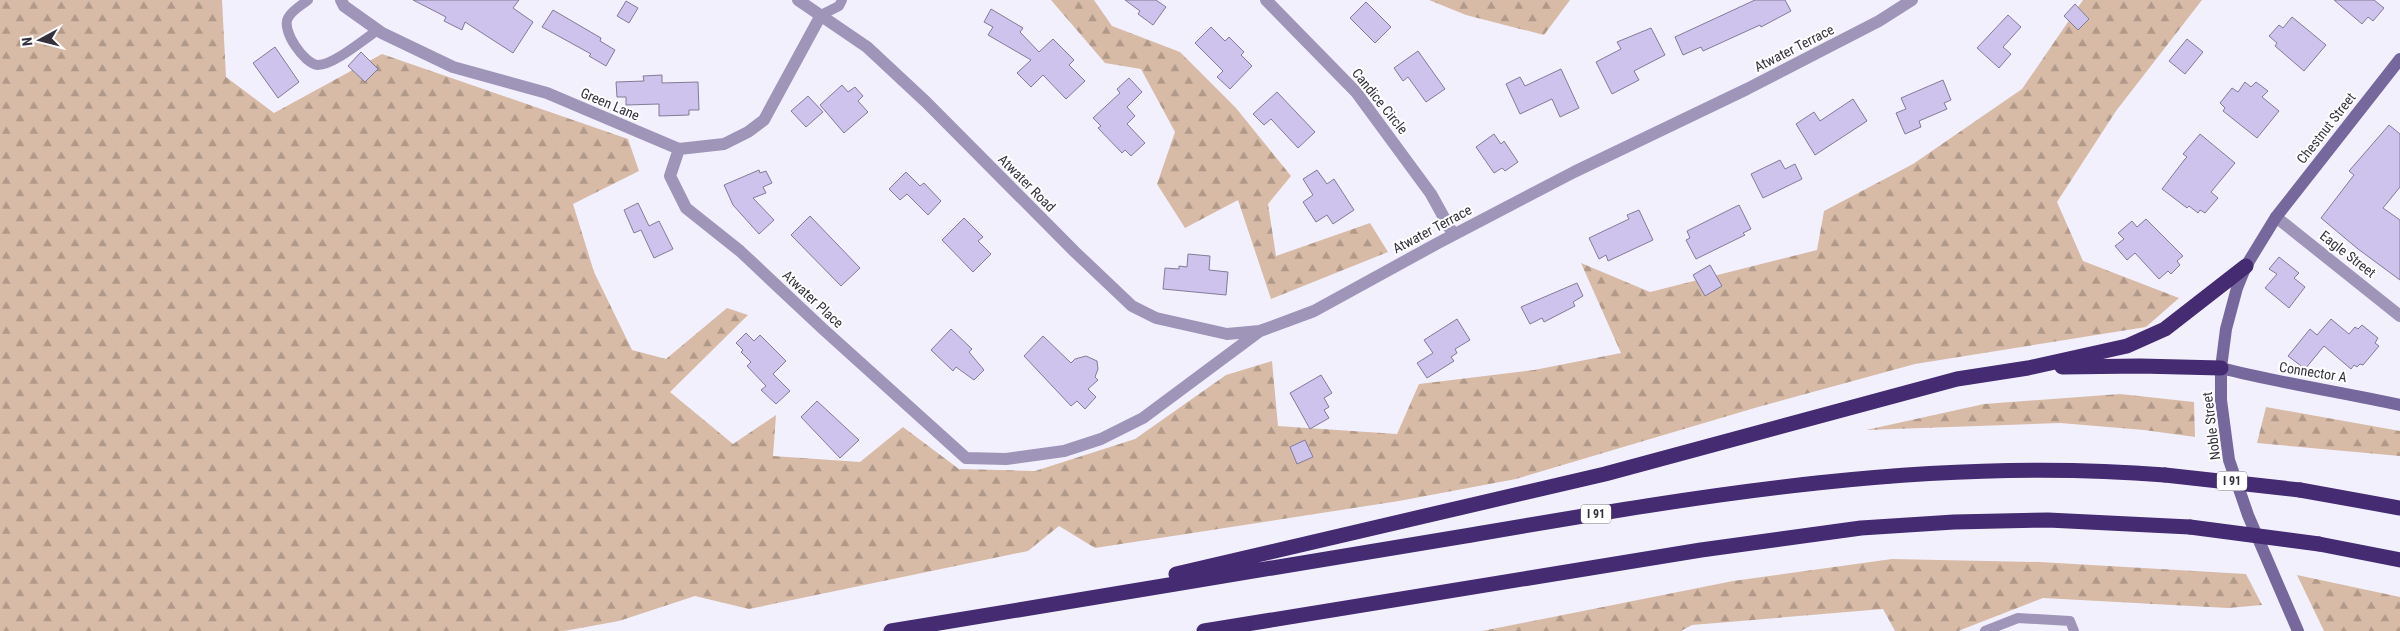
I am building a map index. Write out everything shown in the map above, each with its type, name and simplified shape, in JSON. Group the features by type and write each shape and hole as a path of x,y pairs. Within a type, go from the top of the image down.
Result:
{"highway":[{"path":"1031,608 1570,483 1957,379 2028,368 2127,346 2165,330 2246,266"},
{"path":"2028,368 2140,366 2221,368"},
{"name":"I 91","path":"891,631 1568,518 1822,481 1902,474 2010,469 2165,475 2300,490 2400,508"},
{"path":"1204,631 1710,548 1861,528 1954,522 2040,520 2190,527 2319,544 2400,560"},
{"path":"2363,552 2400,567"}],"main road":[{"name":"Chestnut Street","path":"2276,217 2400,58"},
{"name":"Noble Street","path":"2276,217 2246,266 2230,312 2221,368 2222,418 2235,480 2298,631"},
{"name":"Connector A","path":"2221,368 2277,382 2400,405"}],"street":[{"name":"Green Lane","path":"341,0 344,6 378,30 453,68 547,93 679,149 724,144 748,132 764,120 821,15"},
{"name":"Atwater Road","path":"798,0 867,47 926,102 1069,246 1132,306 1156,318 1228,334 1260,331"},
{"name":"Candice Circle","path":"1266,0 1356,92 1431,194 1454,234"},
{"name":"Atwater Terrace","path":"966,458 1006,460 1064,451 1101,439 1143,418 1260,331 1314,311 1454,234 1574,172 1747,89 1879,21 1912,0"},
{"name":"Atwater Place","path":"679,149 670,176 686,208 740,251 966,458"},
{"name":"Eagle Street","path":"2276,217 2400,316"}],"lane":[{"path":"308,0 290,14 286,24 286,31 305,59 312,63 326,64 349,51 378,30"},
{"path":"821,15 839,6 842,0"},
{"path":"1985,631 2018,618 2070,621 2074,631"}],"green space":[{"path":"0,0 222,0 226,77 274,113 382,54 628,139 639,171 573,204 594,272 632,350 666,359 727,308 748,315 670,392 733,444 776,415 773,456 860,462 903,427 959,469 1035,471 1135,439 1226,375 1272,361 1278,426 1397,434 1419,384 1534,370 1621,353 1581,263 1650,292 1817,250 1824,211 1913,164 2022,89 2083,0 2202,0 2116,111 2057,202 2083,261 2179,298 2146,327 1915,364 1758,407 1516,479 1399,501 1095,548 1059,526 1028,551 749,609 695,596 619,621 564,631 0,631"},
{"path":"1051,0 1094,0 1112,26 1180,52 1236,108 1291,176 1268,204 1276,256 1370,223 1388,252 1271,299 1238,200 1185,228 1157,184 1175,132 1141,69 1105,63"},
{"path":"1429,0 1570,0 1544,35 1466,15"},
{"path":"2120,394 2194,402 2195,437 2144,430 2060,423 1866,430 1984,404"},
{"path":"2266,407 2400,431 2400,456 2257,443"},
{"path":"1892,559 2040,562 2246,574 2262,605 2228,608 2043,598 1958,631 1895,631 1883,609 1692,625 1681,631 1482,631 1733,581"},
{"path":"2297,575 2400,597 2400,631 2324,631"}],"building":[{"path":"413,0 519,0 513,8 533,22 513,53 465,22 462,30 444,21 446,17"},
{"path":"1125,0 1156,0 1166,7 1153,25 1138,14 1140,11"},
{"path":"1755,0 1785,0 1791,11 1761,27 1760,25 1703,51 1701,47 1683,55 1675,37"},
{"path":"2334,0 2374,0 2384,8 2373,21 2368,17 2362,24"},
{"path":"626,1 638,8 629,23 617,16"},
{"path":"1366,2 1391,27 1375,43 1350,18"},
{"path":"2075,4 2089,19 2078,30 2064,16"},
{"path":"991,9 1023,28 1020,32 1039,52 1053,39 1074,60 1069,65 1085,81 1066,99 1043,75 1031,87 1017,73 1031,60 988,35 993,27 984,22"},
{"path":"553,10 601,38 600,41 615,50 606,66 589,56 591,54 542,27"},
{"path":"2008,15 2021,27 2003,47 2011,54 1999,68 1977,48"},
{"path":"2292,17 2326,45 2304,71 2275,46 2277,43 2269,36 2279,25 2283,28"},
{"path":"1211,27 1225,41 1229,37 1244,52 1241,55 1252,66 1230,89 1217,77 1223,71 1195,43"},
{"path":"1651,28 1665,55 1634,71 1639,80 1612,94 1596,62 1621,49 1617,42"},
{"path":"2187,39 2203,52 2185,74 2169,61"},
{"path":"275,47 299,82 278,98 253,63"},
{"path":"1418,51 1445,89 1426,102 1408,77 1403,81 1394,68"},
{"path":"361,52 378,69 365,82 348,66"},
{"path":"1561,69 1579,108 1560,117 1552,99 1520,114 1506,84 1520,77 1525,86"},
{"path":"662,75 662,83 698,82 699,110 689,110 689,115 659,116 659,104 626,105 626,97 617,97 616,82 644,81 643,76"},
{"path":"1129,78 1142,92 1127,107 1135,116 1127,124 1145,143 1131,156 1125,150 1122,153 1098,128 1101,126 1093,118 1120,93 1117,89"},
{"path":"1943,80 1951,100 1944,103 1947,109 1919,121 1921,127 1905,134 1896,113 1906,109 1901,98"},
{"path":"2245,82 2251,87 2256,82 2268,91 2262,97 2279,111 2257,138 2223,111 2225,108 2220,103 2232,88 2238,92"},
{"path":"842,85 848,92 855,87 863,96 858,101 868,112 844,133 820,105"},
{"path":"1277,92 1315,132 1298,148 1271,119 1264,125 1253,114"},
{"path":"808,96 823,112 806,127 791,111"},
{"path":"1853,99 1867,121 1815,155 1796,124 1814,112 1820,121"},
{"path":"2389,125 2400,134 2400,187 2383,208 2400,220 2400,280 2358,249 2321,218 2354,175 2349,171"},
{"path":"1494,134 1501,144 1504,141 1518,162 1505,171 1502,168 1494,173 1476,147"},
{"path":"2200,134 2235,163 2211,192 2218,198 2205,213 2200,210 2198,213 2189,206 2187,208 2162,189 2187,157 2183,154"},
{"path":"1780,160 1785,169 1795,164 1802,179 1763,198 1751,174"},
{"path":"759,170 760,173 766,171 772,183 763,187 766,193 753,198 774,220 759,234 733,205 724,185"},
{"path":"1317,170 1327,184 1334,179 1354,210 1333,224 1327,215 1316,222 1303,202 1313,195 1303,179"},
{"path":"906,172 920,186 924,183 941,201 928,215 907,194 900,200 889,189"},
{"path":"638,203 649,226 659,221 673,249 654,258 641,230 634,233 624,210"},
{"path":"1739,205 1751,229 1743,233 1745,235 1696,259 1686,240 1690,238 1687,231"},
{"path":"1639,210 1653,240 1608,261 1606,255 1599,259 1589,238 1629,219 1627,215"},
{"path":"810,216 860,268 841,286 791,235"},
{"path":"964,218 983,237 978,241 991,254 973,272 942,240"},
{"path":"2146,219 2183,256 2177,261 2180,265 2171,274 2168,271 2159,279 2135,253 2127,260 2115,246 2124,239 2118,233 2132,221 2137,227"},
{"path":"1188,254 1210,256 1209,270 1228,272 1226,295 1163,289 1165,268 1179,269 1179,266 1187,267"},
{"path":"2279,257 2299,273 2294,278 2305,287 2289,308 2265,288 2277,274 2269,269"},
{"path":"1710,265 1722,286 1705,296 1693,275"},
{"path":"1577,283 1583,296 1573,302 1575,306 1544,322 1542,318 1530,324 1521,307"},
{"path":"1457,319 1470,340 1455,349 1457,353 1451,357 1454,361 1427,378 1417,363 1433,353 1424,340"},
{"path":"2331,319 2349,334 2355,327 2358,329 2362,325 2378,338 2375,343 2379,346 2363,365 2360,364 2357,367 2354,365 2351,369 2324,346 2305,369 2288,356 2310,329 2317,335"},
{"path":"951,329 972,349 969,352 984,370 974,380 956,367 953,371 931,350"},
{"path":"746,333 754,341 760,335 786,361 773,374 790,391 776,404 761,390 766,386 747,366 751,362 741,352 743,350 736,343"},
{"path":"1043,336 1071,363 1075,359 1086,356 1097,361 1098,369 1095,377 1098,380 1088,389 1096,397 1085,409 1077,401 1071,406 1024,356"},
{"path":"1321,375 1332,393 1324,398 1329,407 1324,410 1329,418 1310,429 1290,393"},
{"path":"817,401 859,440 840,458 801,417"},
{"path":"1305,440 1313,457 1297,464 1290,447"}]}
